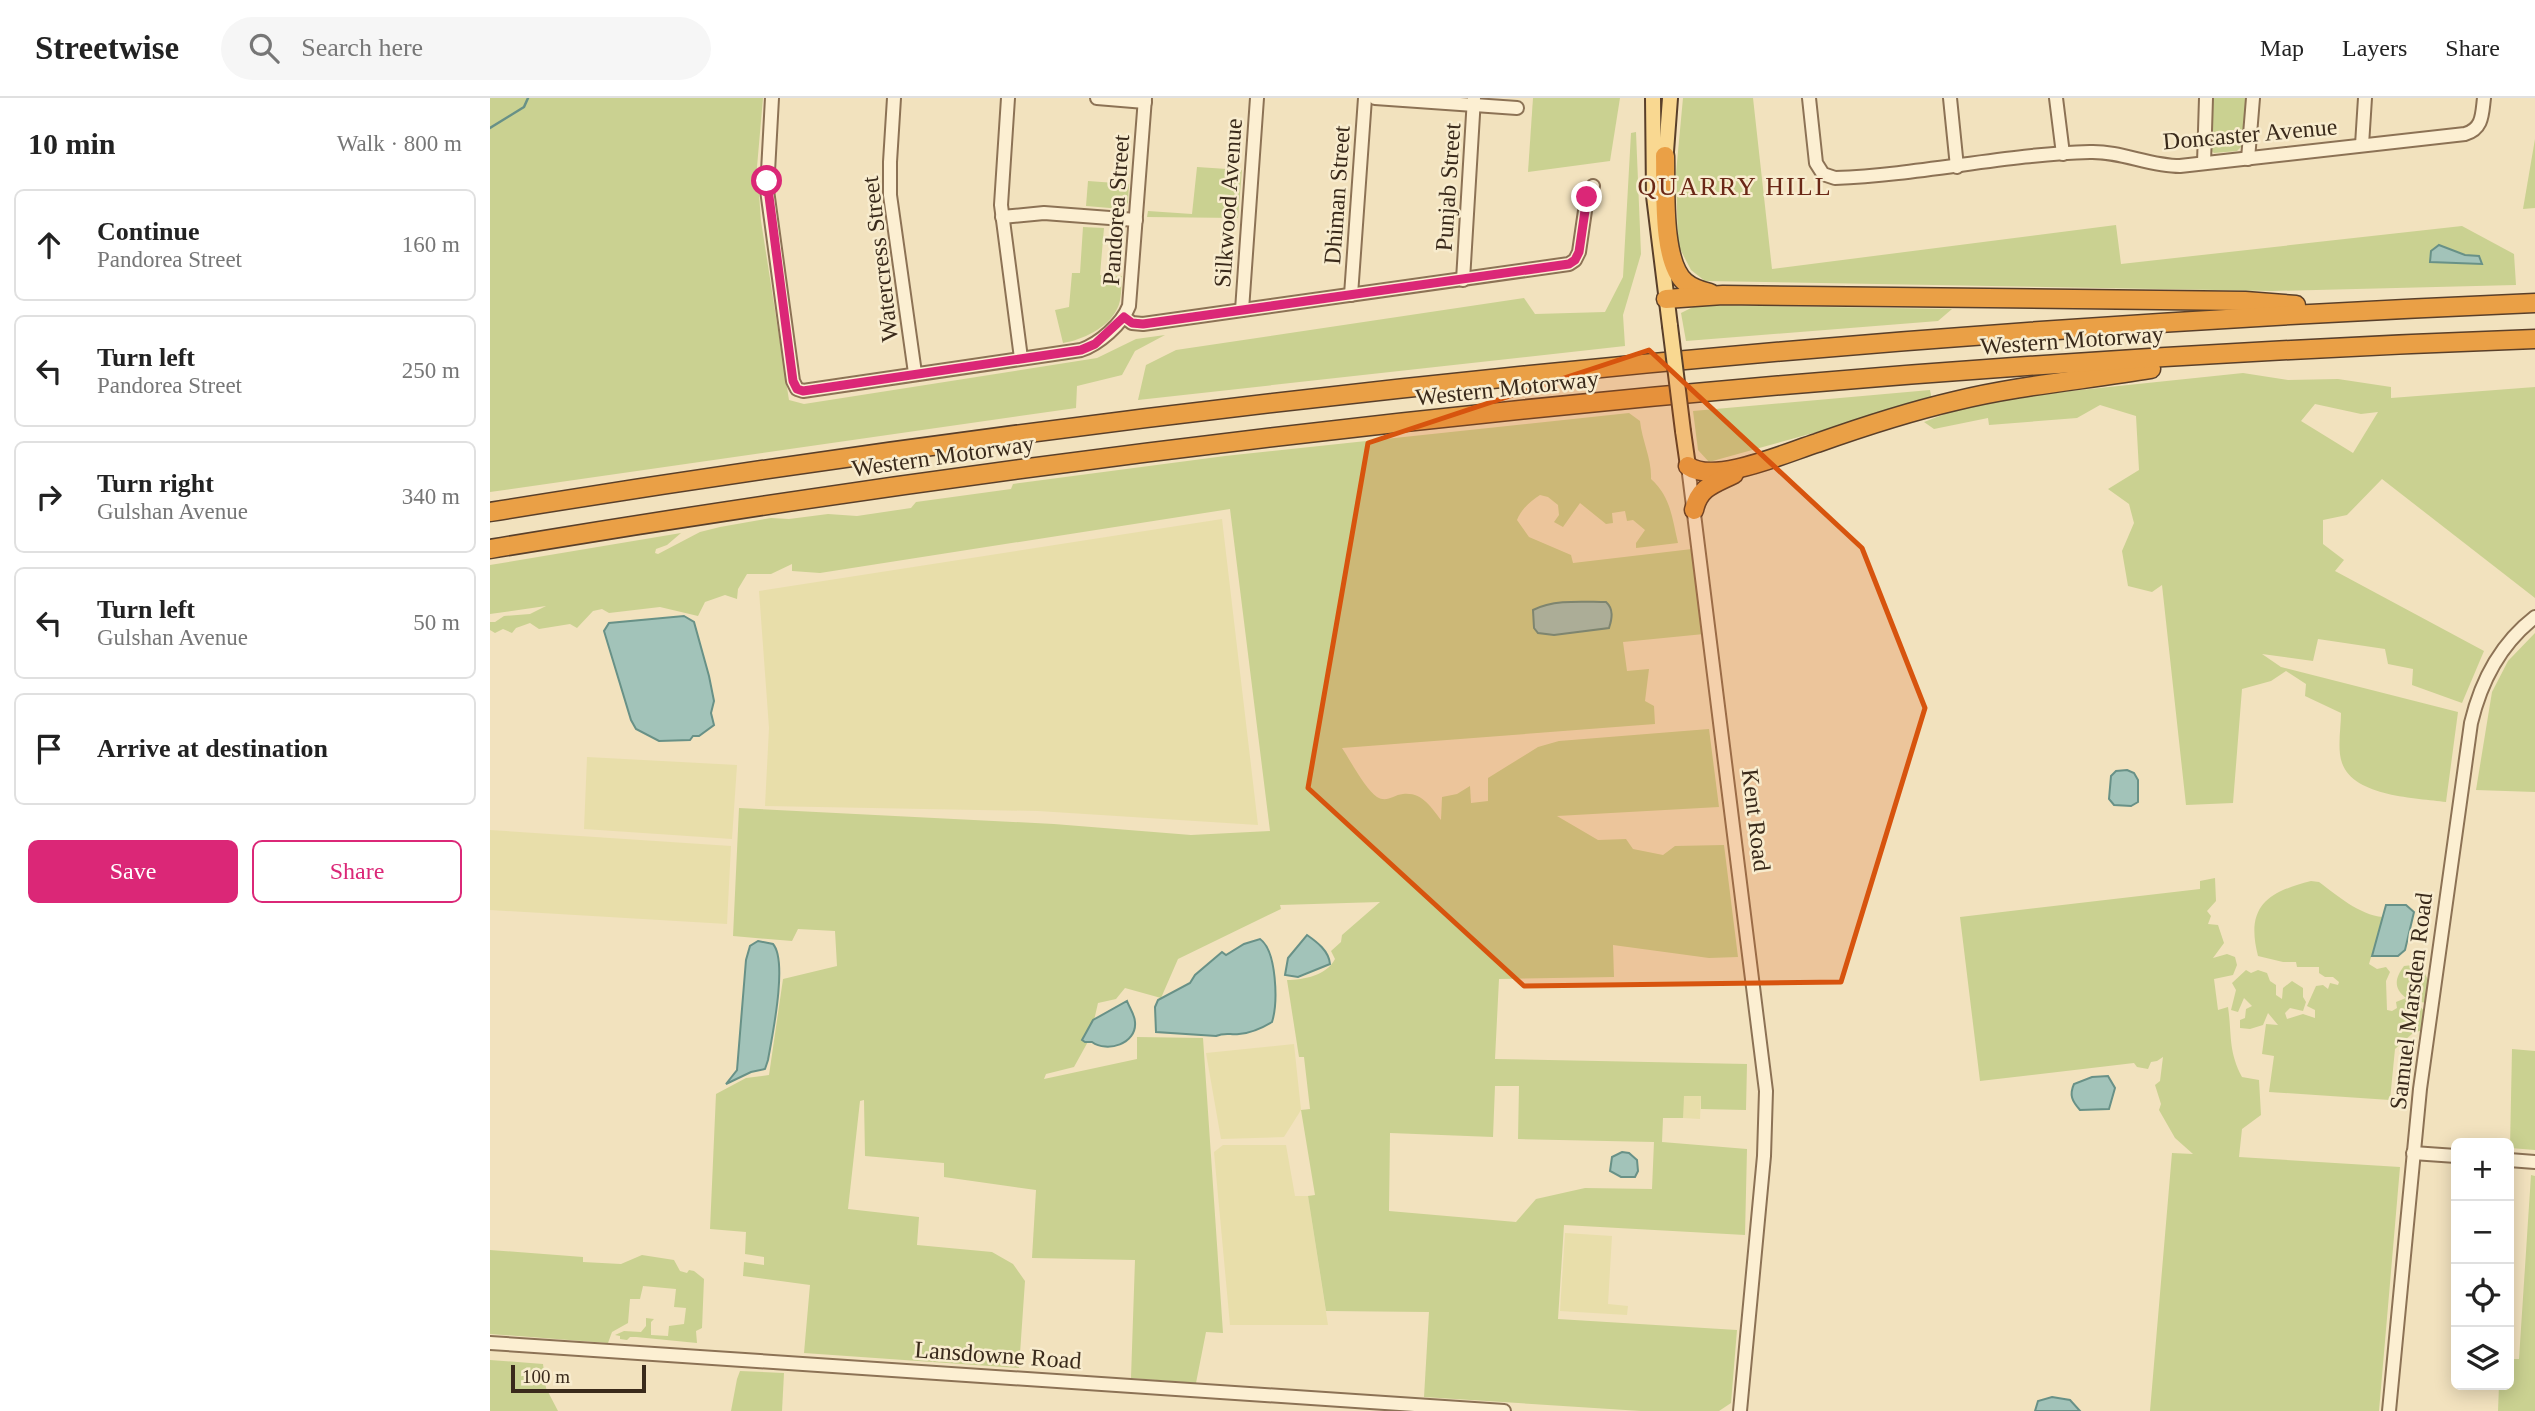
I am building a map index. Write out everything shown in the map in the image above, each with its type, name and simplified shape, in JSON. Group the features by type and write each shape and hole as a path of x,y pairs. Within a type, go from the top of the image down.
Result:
{"highway":[{"path":"1665,156 1668,240 1676,268 1684,282 1692,287 1723,295"},
{"path":"1666,299 1723,295 2245,302 2370,310"},
{"name":"Western Motorway","path":"490,512 906,449 1315,397 1603,366 2103,325 2535,303"},
{"name":"Western Motorway","path":"490,549 787,502 1062,464 1431,420 1780,386 2234,354 2535,339"},
{"path":"1689,466 1705,473 1756,463 1868,425 1956,401 2234,354"},
{"path":"1694,510 1703,491 1756,463"}],"main road":[{"name":"Kent Road","path":"1653,98 1652,169 1666,299 1689,466"},
{"name":"Kent Road","path":"1659,236 1670,98"}],"street":[{"name":"Pandorea Street","path":"772,98 767,190 794,384 797,389 803,391 1086,349 1095,344 1124,317 1131,297 1145,100"},
{"name":"Watercress Street","path":"894,98 890,182 915,373"},
{"path":"1008,98 1002,217 1021,358"},
{"path":"1097,98 1145,100"},
{"name":"Silkwood Avenue","path":"1242,310 1257,98"},
{"name":"Dhiman Street","path":"1351,295 1365,98"},
{"path":"1375,98 1474,101 1517,108"},
{"name":"Doncaster Avenue","path":"1809,98 1816,163 1820,171 1840,178 2063,154 2106,153 2169,166 2469,133 2481,122 2484,98"},
{"path":"1950,98 1957,167"},
{"path":"2056,98 2063,154"},
{"path":"2204,163 2207,98"},
{"path":"2248,159 2253,98"},
{"path":"2361,145 2365,98"},
{"name":"Punjab Street","path":"1462,280 1474,101"},
{"path":"1124,317 1132,323 1143,324 1565,265 1574,261 1579,252 1587,197 1593,186"},
{"path":"1002,217 1044,213 1136,220"},
{"name":"Kent Road","path":"1689,466 1766,1091 1764,1156 1740,1411"},
{"name":"Samuel Marsden Road","path":"2389,1411 2413,1153 2435,972 2471,723 2483,685 2494,662 2514,636 2535,617"},
{"path":"2413,1153 2451,1156"},
{"path":"2514,1160 2535,1162"},
{"name":"Lansdowne Road","path":"490,1343 1504,1411"}],"highlighted area":[{"path":"1649,350 1862,548 1925,708 1841,982 1524,986 1308,788 1368,443"}],"shaded area":[{"path":"1222,519 1258,825 1038,811 765,806 769,728 759,591"},
{"path":"587,757 737,765 732,839 584,829"},
{"path":"490,830 731,846 727,924 490,910"},
{"path":"1294,1044 1301,1110 1284,1137 1221,1139 1206,1053"},
{"path":"1683,1096 1701,1096 1700,1119 1683,1118"},
{"path":"1223,1145 1286,1145 1295,1196 1308,1196 1328,1325 1230,1325 1214,1152"},
{"path":"1565,1233 1612,1236 1608,1304 1628,1306 1627,1315 1560,1311"}],"green space":[{"path":"490,98 763,98 757,167 761,221 789,400 804,404 1097,358 1136,339 1165,335 1135,351 1122,375 1077,386 1076,408 490,492"},
{"path":"1533,98 1620,98 1610,161 1528,172"},
{"path":"1683,98 1753,98 1772,269 2116,225 2121,264 2462,226 2514,254 2516,285 2272,291 1705,281 1691,270 1678,245 1676,173"},
{"path":"2213,98 2246,98 2243,145 2237,151 2214,153 2209,149"},
{"path":"1636,132 1641,254 1623,315 1625,346 1138,400 1146,365 1176,350 1524,298 1535,314 1605,312 1623,277 1631,133"},
{"path":"2535,139 2535,208 2523,209"},
{"path":"1197,167 1242,170 1238,218 1147,217 1148,211 1192,214"},
{"path":"1088,181 1129,184 1128,203 1122,209 1086,206"},
{"path":"1083,227 1104,228 1100,275 1122,276 1121,297 1113,316 1101,327 1086,336 1063,343 1055,310 1069,307 1072,273 1080,273"},
{"path":"1697,305 1952,309 1938,321 1686,341 1681,313"},
{"path":"2243,373 2288,380 2338,379 2391,387 2391,398 2535,387 2535,598 2382,479 2347,515 2323,520 2323,544 2344,560 2335,571 2484,651 2462,703 2412,685 2413,669 2388,664 2385,649 2318,639 2313,661 2262,654 2281,667 2458,712 2446,802 2388,794 2359,783 2342,763 2341,713 2305,696 2306,684 2286,671 2271,681 2242,689 2233,803 2186,805 2162,585 2152,592 2128,586 2122,551 2134,523 2129,504 2108,489 2139,470 2136,416 2100,405 2077,418 1989,425 1988,418 1934,429 1924,422 1966,406 2042,394","holes":["2315,404 2361,414 2378,412 2353,453 2301,421"]},
{"path":"1930,390 1932,400 1709,462 1698,450 1693,411"},
{"path":"1629,413 1640,421 1651,479 1667,501 1678,543 1636,548 1636,543 1645,530 1633,520 1627,521 1625,511 1612,513 1613,523 1606,524 1580,503 1563,527 1554,522 1559,515 1558,505 1548,497 1540,495 1526,506 1517,520 1529,537 1571,555 1573,563 1692,549 1704,634 1623,642 1627,671 1649,669 1645,701 1654,706 1655,724 1342,748 1363,782 1377,797 1387,799 1403,794 1416,795 1434,810 1441,820 1442,797 1457,794 1470,786 1471,803 1488,801 1488,778 1538,747 1559,741 1709,729 1719,807 1557,816 1598,840 1626,839 1633,849 1663,855 1675,846 1724,845 1738,957 1709,958 1613,945 1614,977 1499,979 1495,1059 1747,1064 1746,1110 1701,1109 1701,1096 1684,1096 1683,1118 1663,1118 1662,1142 1747,1149 1745,1235 1564,1225 1558,1319 1737,1330 1731,1403 1719,1411 1641,1411 1424,1397 1429,1312 1326,1311 1308,1196 1315,1195 1301,1110 1310,1109 1304,1057 1299,1057 1287,980 1308,978 1327,969 1335,959 1331,951 1341,942 1342,935 1380,902 1280,905 1281,909 1178,959 1161,998 1125,988 1116,999 1098,1003 1090,1038 1074,1067 1046,1074 1044,1079 1137,1059 1137,1037 1203,1038 1223,1333 1206,1332 1196,1383 1131,1378 1135,1260 1032,1258 1036,1190 944,1177 944,1163 865,1156 864,1100 860,1101 848,1209 919,1217 917,1245 992,1252 1013,1264 1025,1281 1019,1368 804,1353 810,1285 743,1276 744,1262 764,1265 764,1257 745,1254 746,1232 710,1229 716,1094 746,1078 769,1075 783,979 837,966 835,931 798,929 792,941 733,936 739,808 1054,824 1191,835 1270,831 1230,509 820,573 792,571 792,564 771,574 747,574 738,589 737,599 725,595 705,602 698,616 660,607 609,613 602,609 593,611 577,628 570,624 539,629 530,623 516,628 512,633 503,629 495,633 490,630 490,622 504,616 530,614 546,606 490,614 490,565 681,533 667,545 656,549 655,553 658,554 700,532 771,518 789,519 828,514 857,516 911,508 916,502 1011,489 1013,484 1225,456","holes":["1495,1086 1519,1086 1518,1139 1654,1142 1652,1189 1585,1188 1536,1199 1516,1222 1389,1211 1390,1133 1493,1137"]},
{"path":"2535,633 2535,792 2476,790 2492,692 2508,661"},
{"path":"2215,878 2216,901 2207,911 2211,916 2208,924 2218,925 2224,943 2213,958 2227,954 2235,957 2237,965 2233,975 2214,979 2218,1010 2228,1007 2232,1051 2242,1077 2259,1080 2261,1115 2242,1129 2239,1157 2400,1167 2379,1411 2150,1411 2172,1153 2193,1154 2175,1138 2159,1110 2161,1104 2155,1085 2160,1081 2163,1057 2151,1062 2148,1069 2137,1067 2134,1063 1980,1081 1960,917 2200,889 2200,881"},
{"path":"2311,881 2319,882 2365,913 2383,917 2369,964 2377,969 2386,967 2390,972 2386,981 2387,1010 2397,1008 2396,1002 2406,998 2397,987 2404,966 2413,965 2423,970 2428,980 2427,1003 2416,997 2414,1000 2414,1004 2417,1003 2425,1012 2423,1030 2413,1033 2395,1049 2390,1100 2269,1092 2274,1056 2262,1054 2266,1024 2278,1025 2268,1013 2263,1025 2250,1029 2240,1028 2240,1020 2245,1018 2246,1009 2252,1006 2244,998 2238,1012 2231,1010 2236,990 2232,983 2246,970 2251,973 2258,970 2267,973 2270,981 2276,985 2276,995 2282,999 2283,988 2292,981 2303,988 2306,1002 2303,1011 2290,1008 2285,1013 2287,1019 2303,1014 2315,1018 2315,1010 2307,1006 2316,986 2323,985 2328,989 2330,983 2338,985 2339,982 2333,977 2325,977 2319,973 2319,967 2297,967 2296,962 2258,956 2255,925 2264,904 2283,890"},
{"path":"2512,1049 2535,1051 2535,1150 2514,1148 2514,1138 2510,1138"},
{"path":"2531,1175 2535,1176 2535,1411 2498,1411 2499,1390 2514,1390 2514,1359 2519,1359"},
{"path":"490,1250 583,1257 583,1262 621,1264 642,1255 674,1260 680,1271 694,1271 704,1279 702,1328 696,1331 697,1343 636,1337 627,1340 615,1335 624,1331 641,1332 646,1326 646,1318 654,1319 651,1322 651,1335 668,1336 669,1326 684,1324 686,1308 674,1307 676,1289 643,1286 640,1299 630,1299 628,1323 612,1332 608,1343 490,1334"},
{"path":"490,1360 543,1364 546,1388 558,1411 490,1411"},
{"path":"740,1371 784,1373 782,1411 731,1411"}],"water":[{"path":"2439,245 2465,255 2479,256 2482,264 2430,262 2431,251"},
{"path":"1569,602 1606,602 1611,611 1609,628 1554,635 1538,633 1534,628 1533,610 1542,606"},
{"path":"684,616 694,622 709,676 714,701 711,713 714,725 690,740 659,741 636,729 631,720 604,631 609,623"},
{"path":"2127,770 2134,773 2138,780 2138,802 2131,806 2114,805 2109,799 2111,776 2116,771"},
{"path":"2386,905 2406,905 2414,912 2405,950 2398,956 2372,956"},
{"path":"1307,935 1325,951 1330,964 1298,977 1285,975 1288,958"},
{"path":"1260,939 1270,954 1275,978 1272,1022 1248,1033 1216,1036 1156,1032 1155,1007 1158,1000 1190,983 1195,975 1222,952 1226,955 1244,944"},
{"path":"758,941 773,944 779,966 778,1000 768,1060 765,1069 751,1072 726,1084 737,1070 746,960 750,946"},
{"path":"1127,1001 1135,1022 1134,1030 1126,1041 1105,1047 1082,1040 1093,1020"},
{"path":"2108,1076 2115,1088 2109,1109 2080,1110 2072,1098 2074,1084 2092,1077"},
{"path":"1622,1152 1629,1153 1637,1160 1638,1171 1635,1177 1621,1177 1610,1171 1612,1157"},
{"path":"2052,1397 2070,1400 2080,1411 2035,1411 2038,1401"}],"waterway":[{"path":"490,128 524,107 528,98"}],"district":[{"name":"QUARRY HILL","path":"1735,186"}],"route":[{"path":"767,181 793,381 797,389 803,391 1081,350 1095,344 1124,317 1132,323 1143,324 1569,264 1579,255 1587,197"}]}
